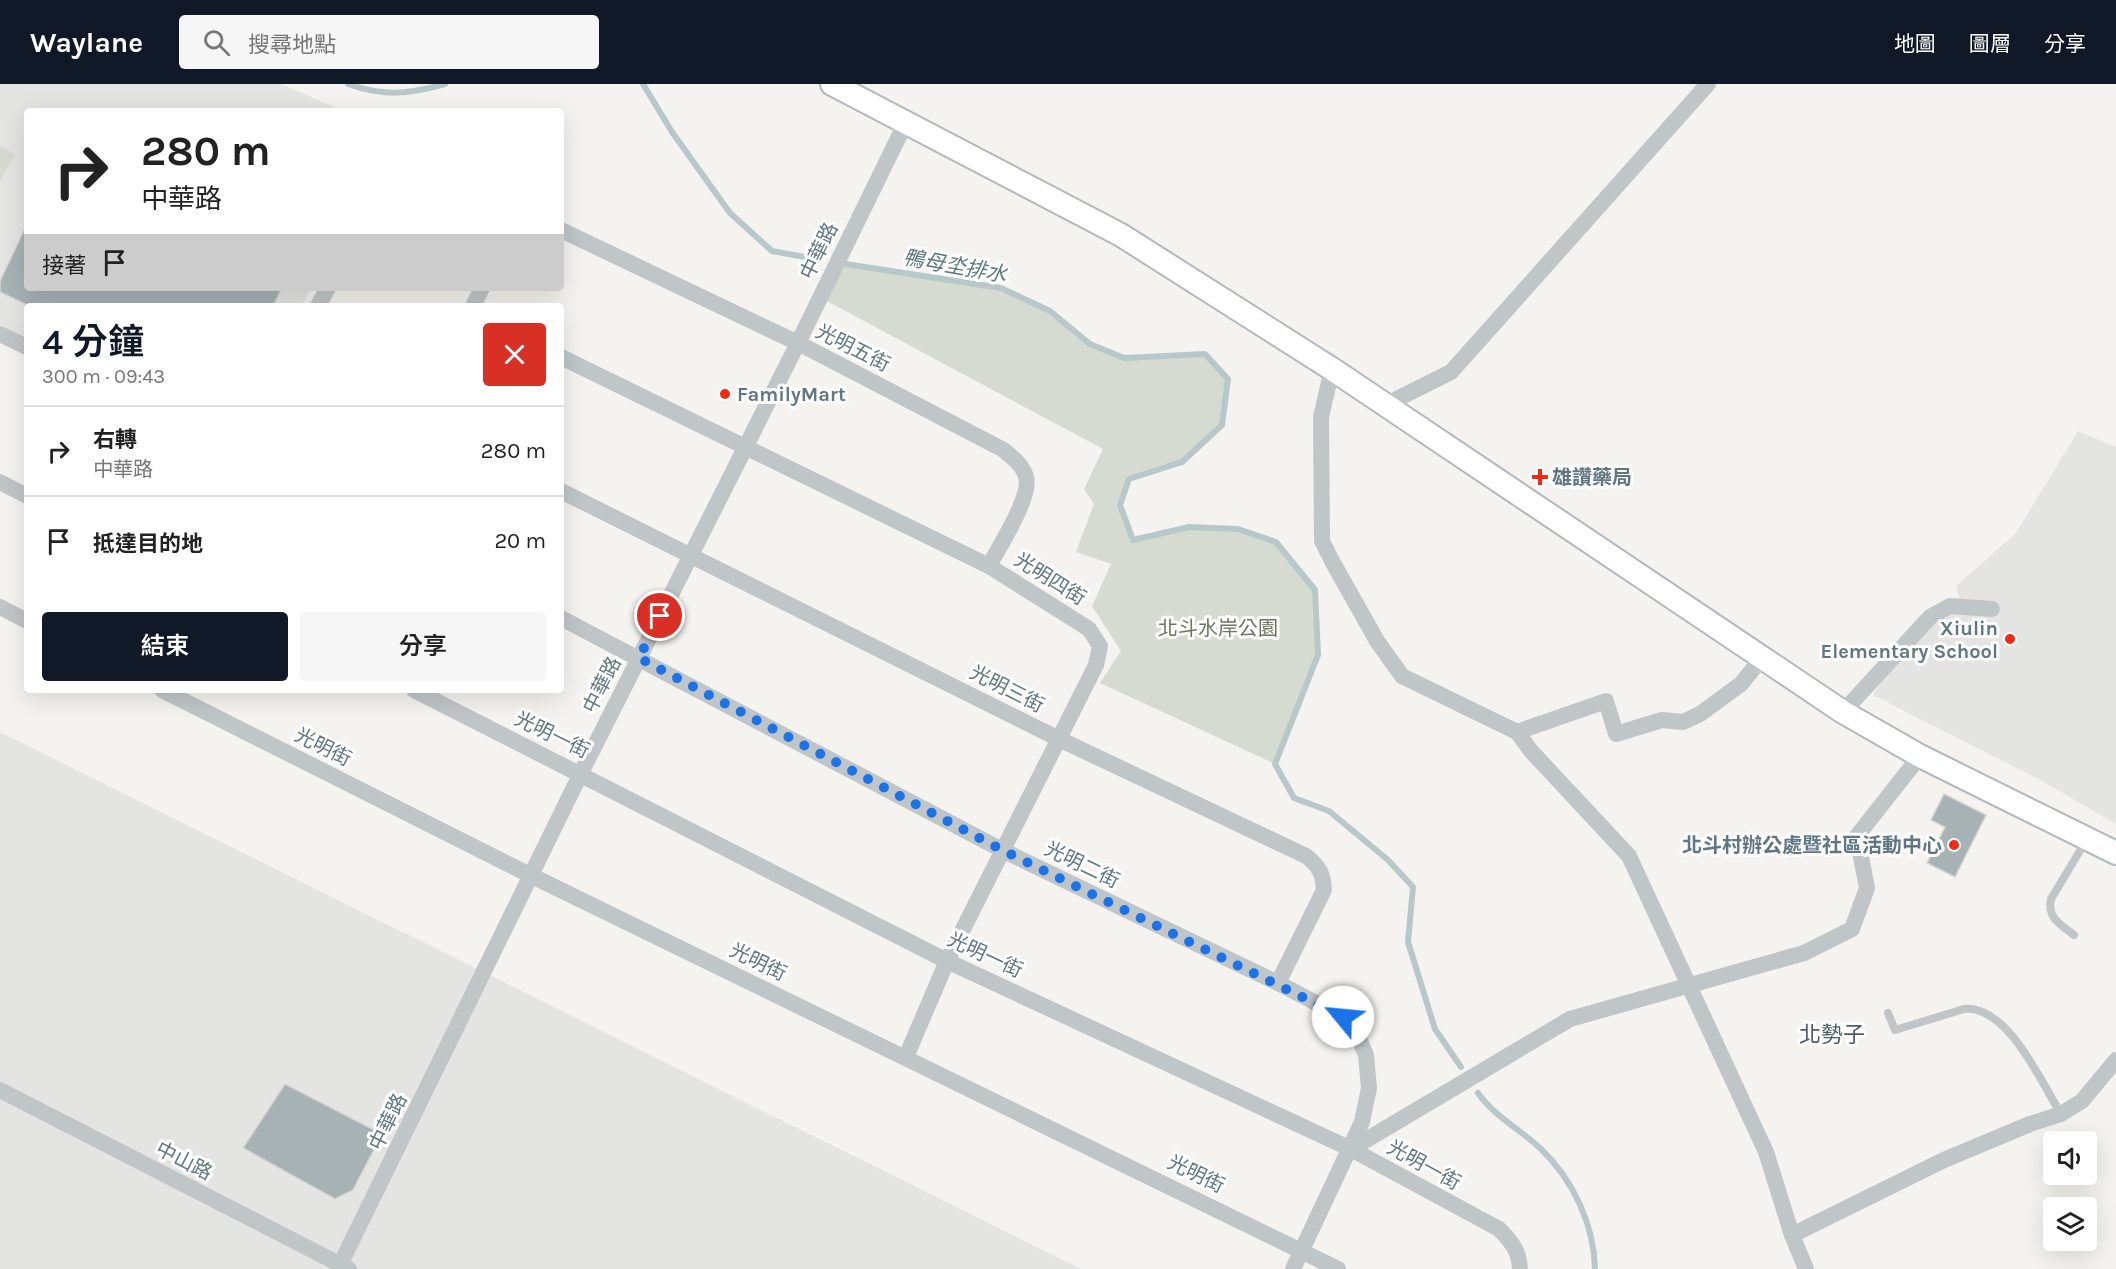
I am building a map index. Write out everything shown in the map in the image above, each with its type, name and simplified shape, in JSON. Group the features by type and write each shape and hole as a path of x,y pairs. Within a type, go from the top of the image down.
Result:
{"main road":[{"path":"832,84 1121,235 1332,369 1843,712 1920,756 2116,853"}],"street":[{"path":"1389,408 1397,399 1451,372 1708,84"},
{"name":"中華路","path":"343,1268 581,773 798,343 906,122"},
{"name":"光明五街","path":"564,231 798,343 1002,449 1016,460 1026,477 1026,495 989,566"},
{"path":"0,334 24,346"},
{"name":"光明四街","path":"564,358 989,566 1089,629 1100,646 1096,665 947,961 906,1057"},
{"path":"1332,369 1321,417 1322,541 1377,641 1402,676 1517,732 1531,751 1629,856 1766,1152 1792,1235 1806,1269"},
{"path":"0,482 24,494"},
{"name":"光明三街","path":"564,492 692,554 1059,739 1305,856 1316,864 1323,875 1324,890 1278,983"},
{"path":"1843,712 1930,617 1950,606 1992,609"},
{"path":"0,608 24,620"},
{"name":"光明二街","path":"564,620 1004,851 1278,983 1343,1017 1357,1035 1366,1055 1369,1088 1362,1122 1351,1149 1293,1269"},
{"path":"1517,732 1606,701 1616,734 1662,720 1683,722 1700,714 1741,684 1762,658"},
{"name":"光明街","path":"168,693 532,876 1338,1269"},
{"name":"光明一街","path":"420,693 947,961 1351,1149 1499,1229 1512,1242 1519,1255 1520,1269"},
{"path":"1351,1149 1570,1019 1594,1010 1688,987 1804,953 1852,929 1867,888 1857,836 1920,756"},
{"path":"1792,1235 1944,1160 2030,1124 2061,1114 2082,1101 2116,1060"},
{"name":"中山路","path":"0,1090 343,1268"}],"lane":[{"path":"2074,935 2052,918 2049,910 2050,899 2088,839"},
{"path":"1888,1013 1894,1030 1964,1009 1976,1008 1992,1015 2016,1040 2061,1114"}],"shaded area":[{"path":"0,84 281,84 336,108 24,108 24,291 310,291 304,303 24,303 24,337 0,325"},
{"name":"Xiulin Elementary School","path":"2078,431 2116,447 2116,824 2042,781 1873,695 1914,623 1960,600 1956,586 2016,533"},
{"path":"0,732 1081,1269 0,1269"}],"green space":[{"path":"0,146 15,154 0,181"},
{"name":"北斗水岸公園","path":"839,263 1001,288 1048,310 1091,345 1124,358 1205,354 1228,379 1221,426 1182,462 1129,479 1120,505 1134,540 1189,527 1247,532 1276,542 1315,590 1318,655 1275,764 1100,683 1121,651 1092,606 1111,564 1076,552 1094,504 1084,489 1103,449 823,299"}],"building":[{"path":"24,230 24,291 280,291 274,303 24,304 0,292 0,281"},
{"name":"北斗村辦公處暨社區活動中心","path":"1944,794 1986,815 1955,877 1927,863 1945,827 1931,820"},
{"path":"285,1084 382,1134 353,1190 335,1199 243,1148"}],"waterway":[{"name":"鴨母坔排水","path":"348,84 373,91 396,93 445,84"},
{"name":"鴨母坔排水","path":"643,84 672,132 730,213 772,251 821,260"},
{"name":"鴨母坔排水","path":"839,263 1001,288 1050,311 1090,344 1124,358 1205,354 1228,379 1222,425 1182,462 1129,479 1120,505 1133,540 1189,527 1238,529 1276,542 1315,590 1318,655 1275,764 1294,798 1329,811 1388,860 1413,887 1408,942 1435,1029 1461,1067"},
{"name":"鴨母坔排水","path":"1478,1093 1492,1109 1541,1149 1563,1174 1586,1219 1594,1252 1595,1269"}],"place":[{"name":"FamilyMart","path":"725,394"},
{"name":"雄讚藥局","path":"1540,477"},
{"name":"Xiulin Elementary School","path":"2010,639"},
{"name":"北斗村辦公處暨社區活動中心","path":"1954,845"}],"district":[{"name":"北勢子","path":"1832,1035"}],"route":[{"path":"660,616 639,658 1004,851 1278,983 1343,1017"}]}
